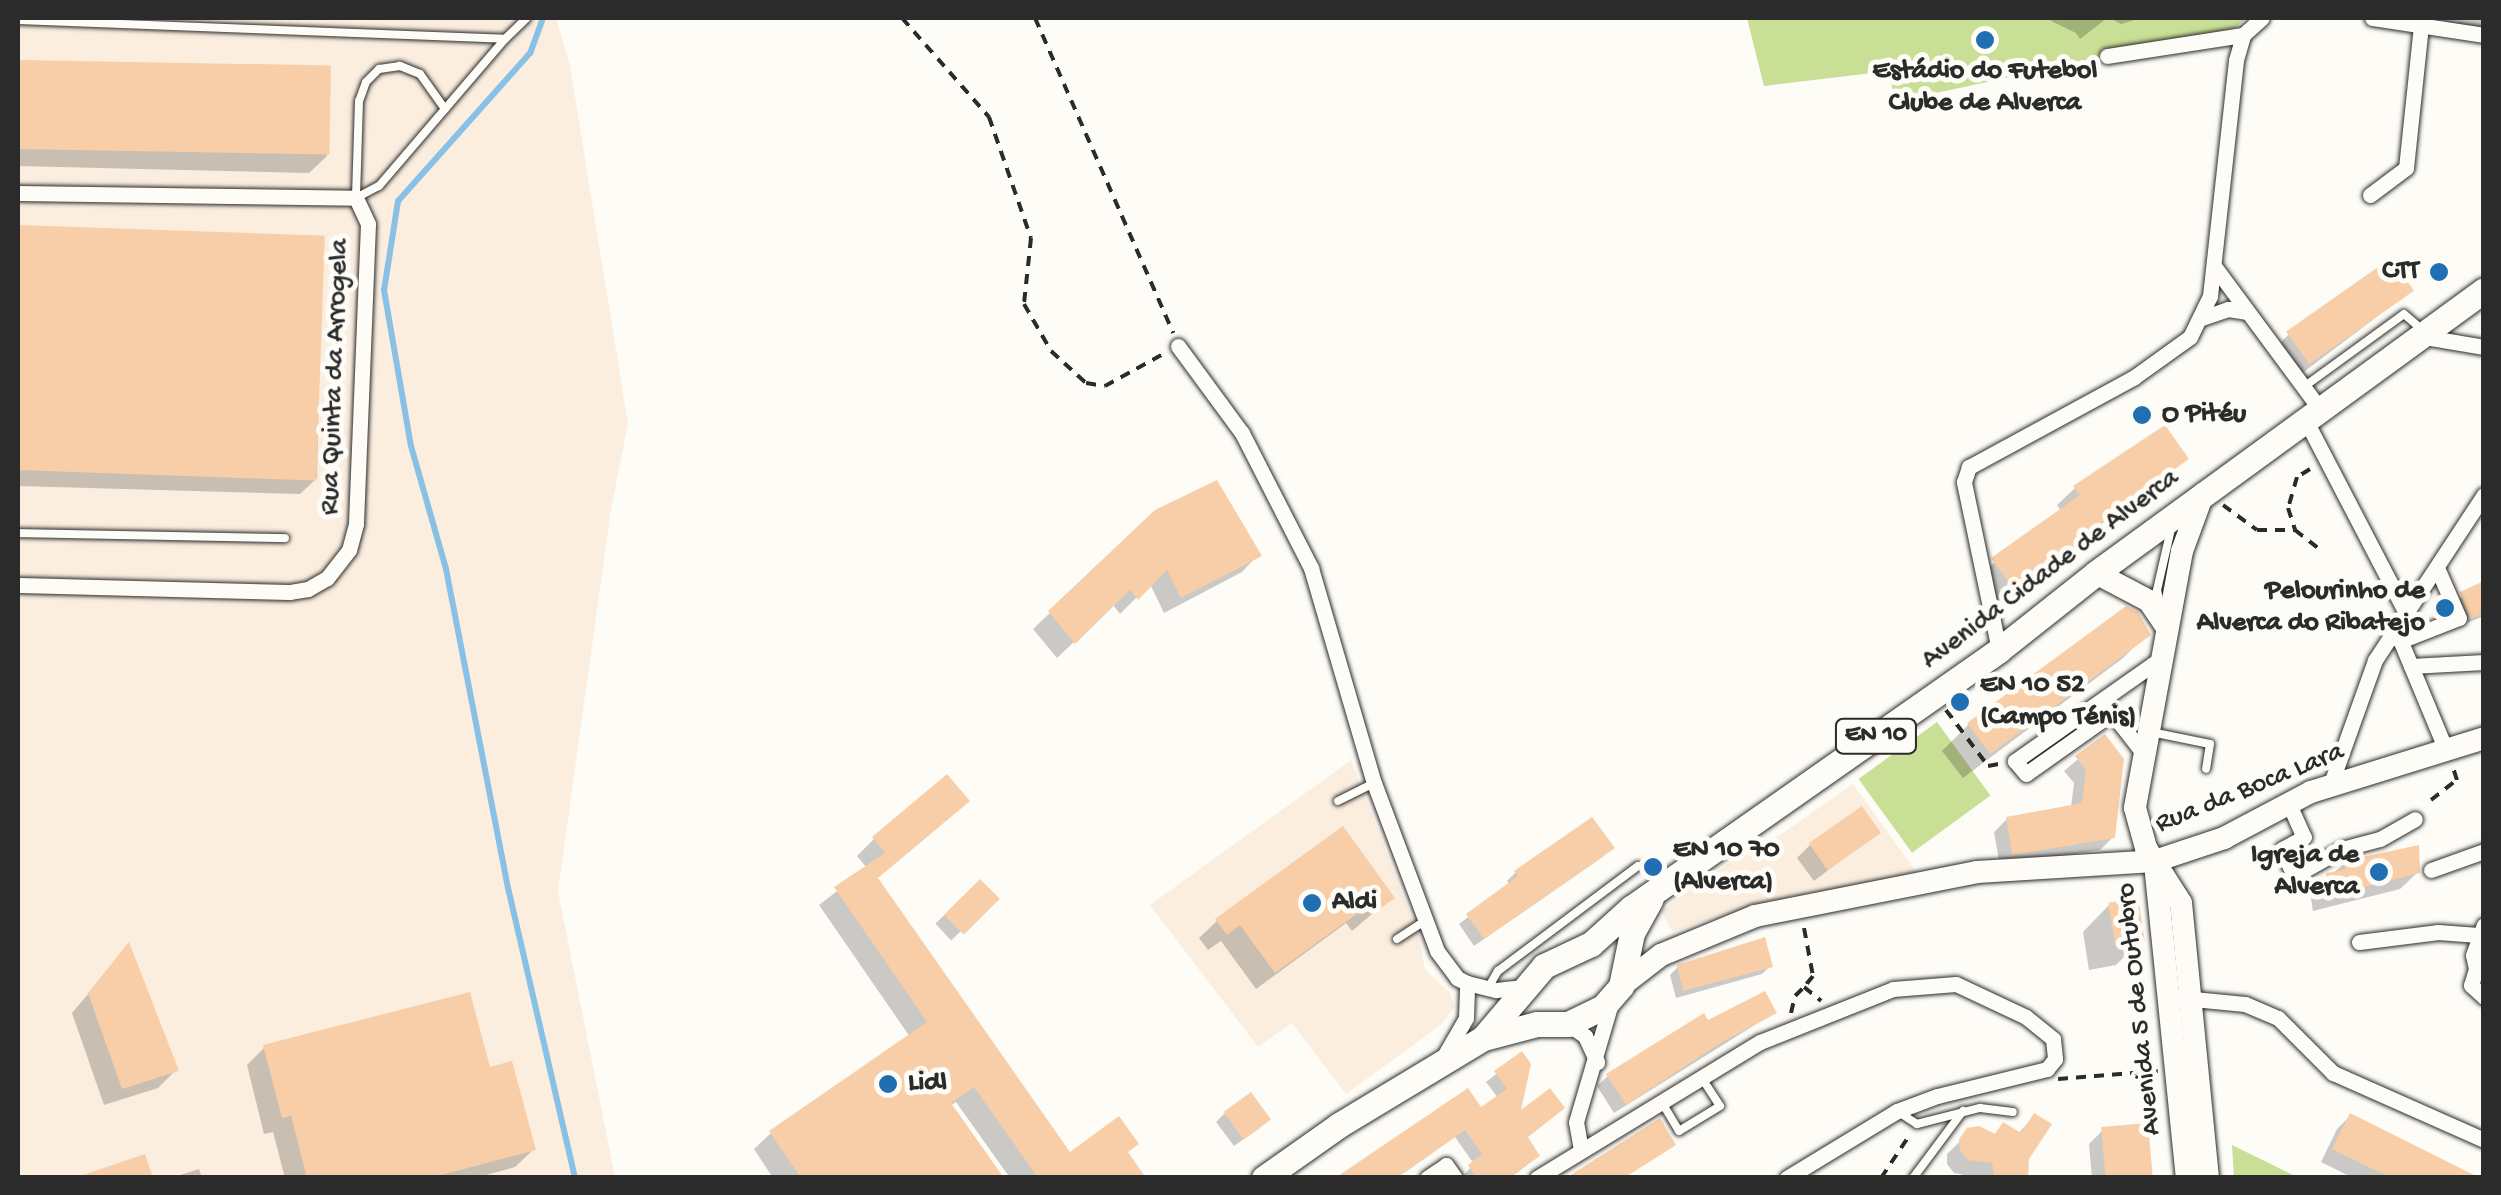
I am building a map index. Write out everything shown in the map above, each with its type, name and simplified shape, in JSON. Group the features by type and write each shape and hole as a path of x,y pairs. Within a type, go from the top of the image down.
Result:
{"main road":[{"name":"Avenida Cidade de Alverca","path":"1483,1038 1544,966 1591,944 1614,912 1653,896 1999,650 2096,573 2484,290"},
{"name":"Avenida 5 de Outubro","path":"2205,493 2182,550 2166,626 2145,742 2136,824 2154,860 2208,1178"},
{"path":"2096,573 2149,602 2166,626"},
{"name":"Rua da Boca Lara","path":"1619,981 1661,955 1756,916 1977,872 2154,860 2224,838 2330,786 2484,738"},
{"name":"Avenida Cidade de Alverca","path":"1619,981 1632,933 1653,896"},
{"path":"1568,1024 1592,1014 1619,981 1610,945 1591,944"},
{"path":"1522,992 1528,1018 1537,1024"},
{"name":"Avenida 5 de Outubro","path":"2178,998 2187,1178"},
{"name":"Avenida Cidade de Alverca","path":"1264,1178 1483,1038 1537,1024 1568,1024"}],"street":[{"path":"1999,650 1964,482 1968,467 2133,378 2190,338 2202,318 2214,266 2236,60 2243,35 2262,18"},
{"path":"2375,18 2484,34"},
{"path":"2370,194 2406,168 2421,25"},
{"path":"2107,56 2243,35"},
{"name":"Rua Quinta da Arrogela","path":"18,192 356,198 368,224 356,524 348,550 327,578 308,589 290,592 18,585"},
{"path":"2214,266 2304,387 2338,481 2407,614"},
{"path":"2202,318 2228,309 2246,312"},
{"path":"2422,334 2484,347"},
{"path":"1178,346 1242,434 1310,568 1374,782 1423,922 1446,967 1468,983 1522,992"},
{"path":"2330,786 2375,660 2398,636 2407,614 2484,495"},
{"path":"2398,636 2458,618 2437,568"},
{"path":"2398,636 2446,750"},
{"path":"2145,742 2112,713 2026,774 2015,761 2160,659"},
{"path":"2410,666 2484,662"},
{"path":"2289,804 2304,836 2282,849 2294,876 2342,849 2380,839 2415,819"},
{"path":"2431,870 2484,851"},
{"path":"2359,942 2481,930 2473,955 2480,971 2471,985 2484,997"},
{"path":"1581,1150 1576,1122 1619,981"},
{"path":"1439,1064 1466,1018 1468,983"},
{"path":"1537,1178 1560,1171 1581,1150 1790,1029 1893,988 1956,984 1984,994 2047,1031 2053,1039 2055,1060 2039,1073 1937,1096 1897,1112 1787,1178"},
{"path":"2178,998 2245,1004 2278,1018 2333,1073 2484,1140"},
{"path":"1568,1024 1585,1036 1597,1062"},
{"path":"1428,1178 1446,1165 1455,1178"}],"lane":[{"path":"445,109 420,74 400,66 380,69 366,82 359,101 356,198 379,186 527,18"},
{"path":"18,20 505,39"},
{"path":"2304,387 2404,314 2422,334"},
{"path":"2166,626 2157,590 2175,515"},
{"path":"18,533 285,538"},
{"path":"2145,742 2210,744 2206,769"},
{"path":"1338,801 1374,782"},
{"path":"1488,988 1498,971 1638,866"},
{"path":"1603,892 1614,912"},
{"path":"1397,940 1423,922"},
{"path":"1661,1101 1679,1131 1720,1106 1702,1077"},
{"path":"1897,1112 1917,1124 1962,1111 1998,1107 2014,1112"},
{"path":"1913,1178 1962,1111"}],"path":[{"path":"902,18 988,118 1031,238 1024,304 1051,352 1086,383 1105,386 1178,346 1034,18"},
{"path":"2319,549 2295,530 2288,508 2296,477 2308,468 2338,481"},
{"path":"2205,493 2257,530 2295,530"},
{"path":"1934,695 1988,766 2015,761"},
{"path":"2431,800 2457,780 2446,750"},
{"path":"1790,1029 1792,1002 1813,976 1812,967"},
{"path":"1804,988 1833,1010"},
{"path":"2059,1080 2165,1070"},
{"path":"1881,1178 1917,1124"}],"shaded area":[{"path":"18,18 556,18 570,66 628,424 611,509 558,891 615,1177 18,1177"},
{"path":"1351,760 1419,937 1425,970 1449,992 1455,1006 1442,1024 1346,1094 1292,1023 1258,1047 1150,905"},
{"path":"1853,784 1917,873 1716,917 1673,932 1661,911 1743,853 1750,856"}],"green space":[{"path":"1747,18 2246,18 2235,28 1895,102 1889,71 1764,86"},
{"path":"1937,722 1990,796 1912,853 1859,779"},
{"path":"2232,1145 2297,1177 2234,1177"}],"building":[{"path":"18,60 331,65 329,154 18,149"},
{"path":"18,225 325,236 316,481 18,470"},
{"path":"2391,258 2414,291 2309,364 2286,331"},
{"path":"2165,425 2189,459 2101,522 2107,531 2018,595 1991,558 2080,495 2073,486"},
{"path":"1217,480 1262,556 1181,598 1167,570 1138,600 1130,590 1075,644 1048,611 1155,510"},
{"path":"2484,581 2484,613 2470,619 2460,592"},
{"path":"2126,606 2138,612 2151,635 1990,754 1967,723"},
{"path":"2105,734 2124,759 2115,838 2012,855 2006,817 2082,803 2086,770 2075,756"},
{"path":"947,774 970,801 878,878 1070,1152 1119,1116 1139,1144 1128,1152 1146,1178 1038,1178 974,1087 951,1103 1004,1178 801,1178 769,1131 927,1022 834,887 885,853 872,837"},
{"path":"1862,806 1881,833 1828,870 1809,843"},
{"path":"1592,817 1615,848 1484,939 1466,914 1518,876 1514,871"},
{"name":"Aldi","path":"1343,826 1395,898 1371,915 1365,908 1275,973 1240,925 1227,935 1215,919"},
{"name":"Igreja de Alverca","path":"2419,845 2420,873 2330,896 2326,873 2345,870 2344,861"},
{"path":"980,879 1000,899 964,935 944,915"},
{"path":"2138,898 2145,940 2115,945 2108,903"},
{"path":"1765,937 1773,967 1683,991 1677,965"},
{"path":"129,942 179,1071 122,1089 88,993"},
{"path":"1765,991 1777,1013 1722,1042 1626,1105 1606,1074 1704,1013 1708,1020"},
{"path":"470,992 490,1067 512,1061 536,1150 430,1178 307,1178 291,1116 282,1118 263,1045"},
{"path":"1522,1051 1531,1064 1521,1110 1550,1088 1565,1108 1528,1137 1540,1156 1509,1178 1477,1178 1468,1165 1482,1154 1465,1130 1396,1178 1335,1178 1468,1088 1481,1107 1507,1089 1494,1071"},
{"path":"1251,1092 1271,1120 1243,1139 1223,1112"},
{"path":"2034,1113 2052,1124 2029,1159 2028,1178 1995,1178 1992,1163 1968,1160 1960,1151 1959,1139 1967,1128 1979,1126 1995,1134 2003,1122 2021,1133"},
{"path":"2350,1113 2480,1178 2391,1178 2332,1149"},
{"path":"1660,1118 1676,1145 1624,1178 1566,1178"},
{"path":"2148,1123 2153,1178 2106,1178 2101,1127"},
{"path":"145,1154 153,1178 84,1178 83,1175"}],"waterway":[{"path":"543,18 530,53 398,201 384,290 411,446 446,569 509,892 575,1178"}],"place":[{"name":"Estádio do Futebol Clube de Alverca","path":"1985,40"},
{"name":"CTT","path":"2439,272"},
{"name":"O Pitéu","path":"2142,415"},
{"name":"Pelourinho de Alverca do Ribatejo","path":"2445,608"},
{"name":"EN 10 52 (Campo Ténis)","path":"1960,702"},
{"name":"EN 10 70 (Alverca)","path":"1653,867"},
{"name":"Igreja de Alverca","path":"2379,872"},
{"name":"Aldi","path":"1312,903"},
{"name":"Lidl","path":"888,1084"}]}
